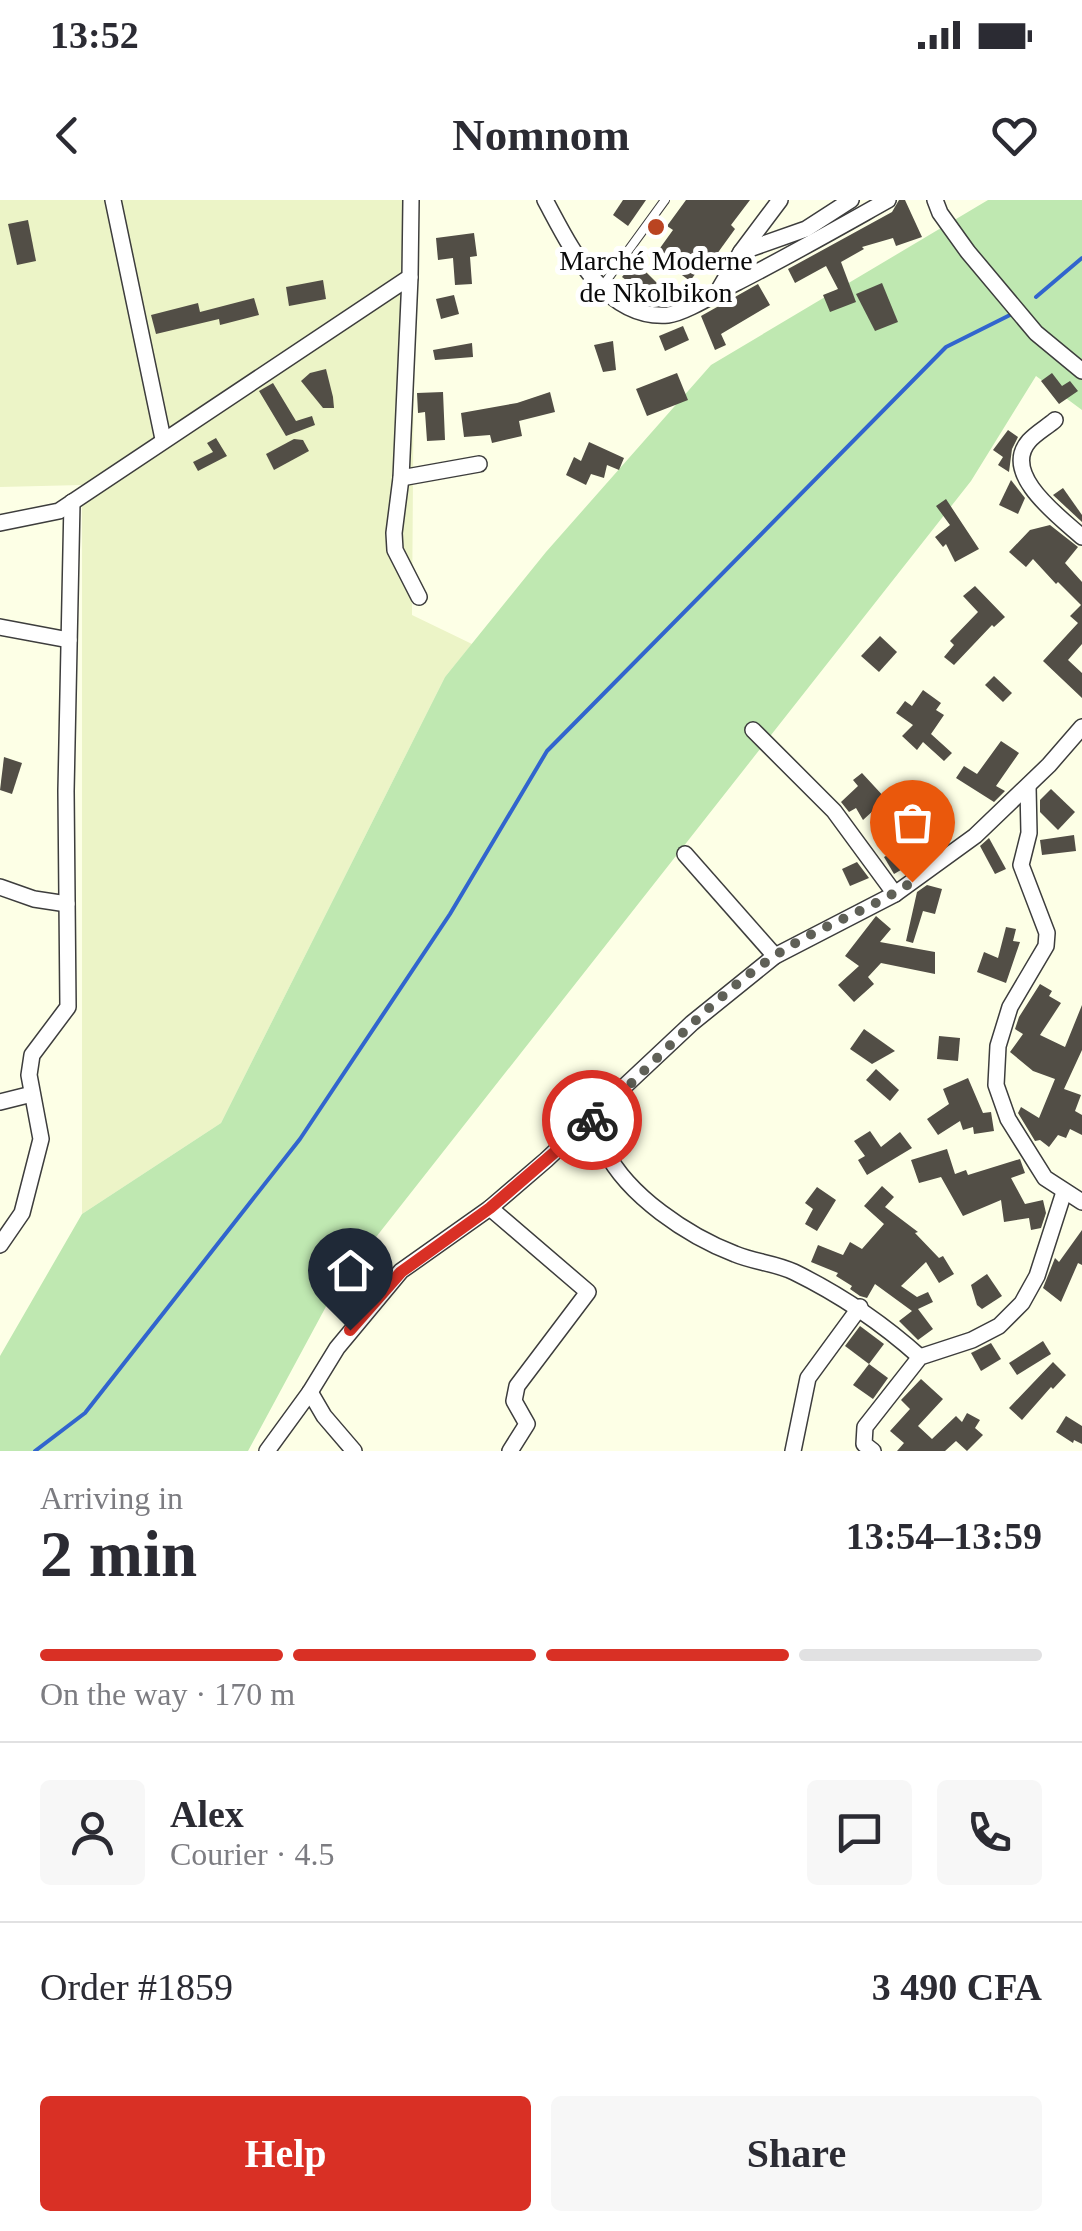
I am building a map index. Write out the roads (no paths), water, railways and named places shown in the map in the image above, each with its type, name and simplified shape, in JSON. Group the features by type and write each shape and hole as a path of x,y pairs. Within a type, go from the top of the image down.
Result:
{"street":[{"path":"113,200 162,439"},
{"path":"411,200 401,478 394,533 395,550 419,598"},
{"path":"544,200 576,256 601,288 631,307 670,315 888,200"},
{"path":"718,292 741,252 780,200"},
{"path":"741,252 806,229 851,200"},
{"path":"935,200 968,252 1036,333 1082,371"},
{"path":"0,523 59,511 410,277"},
{"path":"1054,420 1027,442 1021,459 1026,478 1042,502 1082,537"},
{"path":"401,478 479,464"},
{"path":"0,1245 22,1212 41,1138 29,1075 32,1055 68,1007 72,502"},
{"path":"0,626 68,640"},
{"path":"268,1451 336,1348 401,1272 490,1208 601,1112 692,1023 775,956 896,894 975,836 1028,787 1082,727"},
{"path":"753,730 834,811 896,894"},
{"path":"1028,787 1028,833 1021,865 1047,933 1046,946 1010,1007 998,1046 996,1085 1008,1119 1045,1178 1082,1202"},
{"path":"685,854 775,956"},
{"path":"0,887 34,899 67,904"},
{"path":"0,1102 32,1094"},
{"path":"601,1112 601,1138 607,1154 631,1185 674,1220 712,1244 788,1269 860,1307 920,1357"},
{"path":"873,1451 864,1444 865,1427 920,1357 1000,1326 1022,1303 1036,1276 1064,1192"},
{"path":"490,1208 588,1292 517,1386 514,1401 527,1424 510,1451"},
{"path":"793,1451 808,1378 860,1307"},
{"path":"310,1392 324,1416 354,1451"}],"lane":[{"path":"601,288 666,200"}],"waterway":[{"path":"1036,297 1082,258"},
{"path":"35,1451 85,1413 300,1139 450,914 547,751 946,347 1010,315"}],"place":[{"name":"Marché Moderne de Nkolbikon","path":"656,227"}]}
